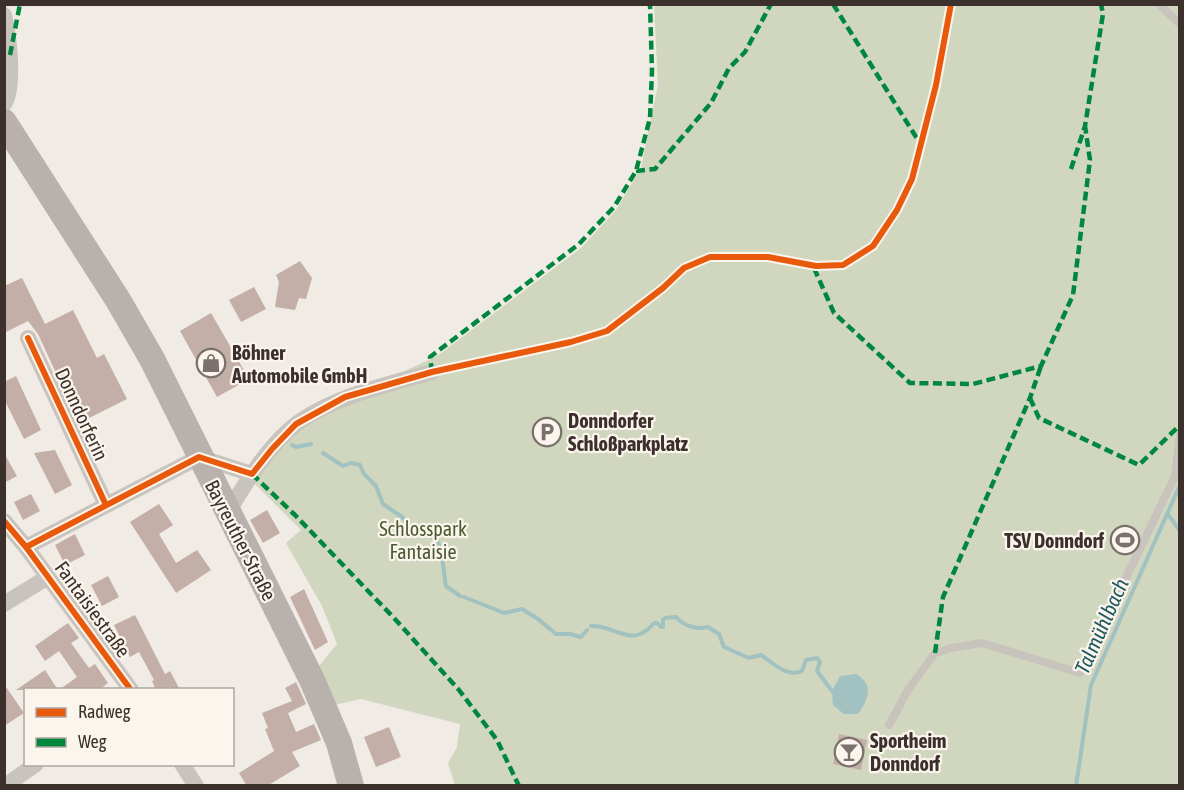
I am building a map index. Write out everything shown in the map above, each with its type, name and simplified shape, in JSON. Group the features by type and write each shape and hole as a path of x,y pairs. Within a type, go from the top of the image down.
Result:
{"main road":[{"name":"Bayreuther Straße","path":"4,123 118,300 152,359 312,680 339,743 351,786"}],"street":[{"path":"4,15 9,32 10,66 9,97 4,104"},
{"name":"Donndorferin","path":"28,338 106,505"},
{"path":"228,512 252,474 296,424 345,397 432,372"},
{"path":"26,547 200,457 252,474"},
{"name":"Fantaisiestraße","path":"4,521 26,547 130,688"},
{"path":"4,604 48,577"},
{"path":"5,786 35,766"},
{"path":"183,766 196,786"}],"lane":[{"path":"1159,4 1179,24"},
{"path":"432,372 571,342 607,331"},
{"path":"889,725 908,690 935,653 951,648 982,643 1080,673 1175,476 1179,435"}],"green space":[{"name":"Schlosspark Fantaisie","path":"654,5 1179,5 1179,785 455,785 448,763 457,747 460,724 361,699 334,705 318,667 337,644 322,606 286,543 301,530 250,479 311,414 437,356 581,248 616,210 641,168 658,84"}],"water":[{"path":"856,674 866,683 867,698 858,714 844,714 833,705 832,691 840,676"}],"building":[{"path":"300,261 312,278 306,299 299,298 295,310 275,307 279,282 276,275"},
{"path":"22,278 45,324 73,310 97,358 104,354 127,399 79,423 38,334 28,321 4,333 4,286"},
{"path":"254,287 266,309 241,322 229,300"},
{"path":"211,313 249,379 217,397 180,331"},
{"path":"16,376 41,430 24,439 4,399 4,382"},
{"path":"55,450 72,485 55,494 34,453"},
{"path":"4,453 17,476 4,483"},
{"path":"31,494 40,511 23,520 14,502"},
{"path":"159,504 173,525 159,534 176,563 197,550 211,570 176,593 130,522"},
{"path":"267,510 280,533 263,543 250,520"},
{"path":"75,534 85,555 65,565 55,545"},
{"path":"108,576 119,597 102,606 91,585"},
{"path":"304,589 328,642 315,650 290,597"},
{"path":"135,615 165,674 170,671 179,688 155,688 152,681 154,680 139,652 130,657 114,625"},
{"path":"68,623 79,638 71,643 89,668 95,664 108,683 102,688 62,688 77,677 59,651 45,661 35,646"},
{"path":"45,670 57,688 24,688 24,690 16,690"},
{"path":"296,682 306,704 288,713 296,732 314,724 321,740 292,752 300,766 267,786 247,786 239,773 274,751 265,729 268,728 262,713 292,701 285,688"},
{"path":"4,684 24,713 4,726"},
{"path":"389,727 401,757 376,767 364,737"},
{"path":"839,734 867,740 861,770 833,764"}],"waterway":[{"path":"292,445 296,447 311,444"},
{"path":"323,453 343,466 351,463 360,465 364,474 376,486 383,504 402,517 412,528 437,540 446,586 460,596"},
{"name":"Talmühlbach","path":"1076,786 1091,685 1180,485"},
{"path":"1167,513 1180,531"},
{"path":"464,597 504,613 522,609 556,634 581,637 587,630"},
{"path":"591,626 631,636 639,635 654,623 663,627 665,618 676,617 691,626 708,627 719,634 724,647 749,658 761,655 791,673 802,671 806,660 817,658 820,662 817,671 832,691"}],"marked path":[{"path":"10,55 20,4"},
{"path":"432,372 430,357 579,244 614,207 636,171 650,118 652,71 650,4"},
{"path":"636,171 655,169 711,103 729,68 745,52 771,4"},
{"path":"833,4 921,145"},
{"path":"1071,169 1085,126 1103,14 1101,4"},
{"path":"814,268 834,313 910,383 973,384 1041,366 1073,295 1090,160 1085,126"},
{"path":"935,653 943,597 1030,398 1041,366"},
{"path":"1030,398 1039,418 1139,465 1180,425"},
{"path":"252,474 295,515 394,618 459,690 497,740 519,786"}],"cycle path":[{"path":"26,547 199,457 252,474 296,424 345,397 432,372 571,342 607,331 663,288 684,268 710,257 768,257 816,266 843,265 873,246 897,210 912,179 936,85 951,4"},
{"path":"28,338 106,505"},
{"path":"4,521 26,547 130,688"}],"place":[{"name":"Böhner Automobile GmbH","path":"211,363"},
{"name":"Donndorfer Schloßparkplatz","path":"547,432"},
{"name":"TSV Donndorf","path":"1125,540"},
{"name":"Sportheim Donndorf","path":"849,752"}]}
